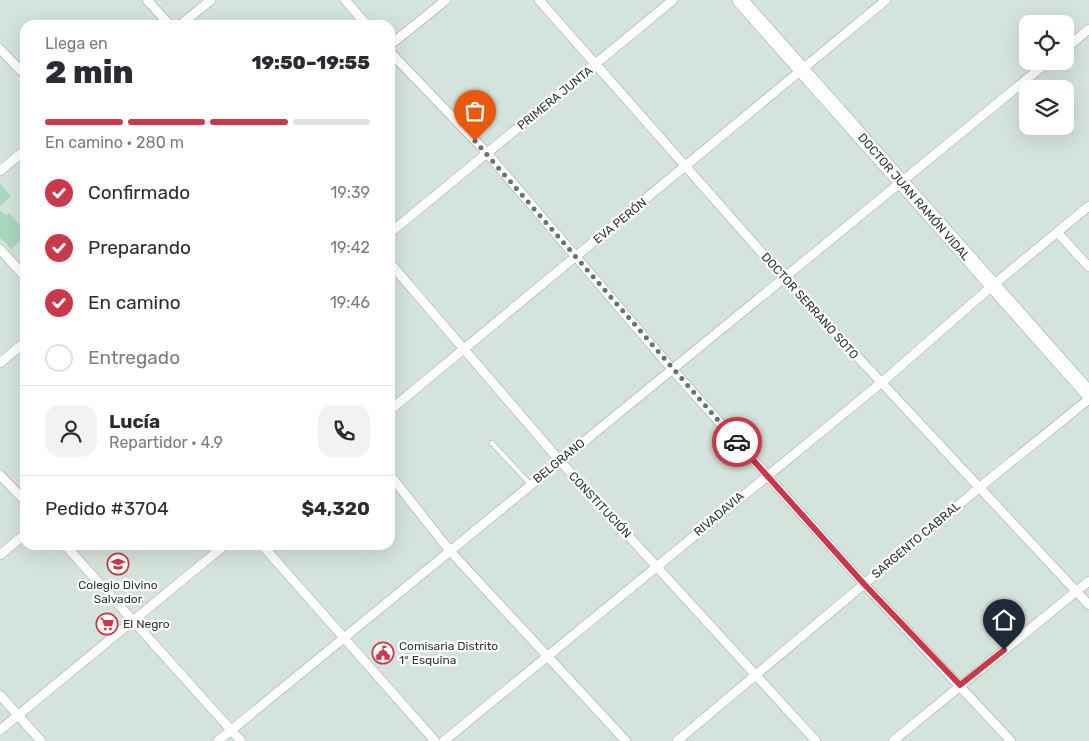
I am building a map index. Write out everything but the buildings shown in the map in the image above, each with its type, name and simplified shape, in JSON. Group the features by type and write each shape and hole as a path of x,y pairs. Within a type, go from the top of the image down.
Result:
{"highway":[{"name":"DOCTOR JUAN RAMÓN VIDAL","path":"740,0 1089,394"}],"street":[{"path":"147,0 165,20"},
{"path":"186,20 211,0"},
{"path":"345,0 363,20"},
{"path":"395,41 446,0"},
{"name":"DOCTOR SERRANO SOTO","path":"539,0 597,63 784,278 1089,605"},
{"name":"PRIMERA JUNTA","path":"395,230 673,0"},
{"name":"EVA PERÓN","path":"395,406 886,0"},
{"path":"1074,42 1089,29"},
{"path":"0,49 20,70"},
{"path":"395,57 487,154 672,369 864,584 1011,741"},
{"name":"BELGRANO","path":"218,741 1039,70"},
{"path":"0,171 20,154"},
{"name":"RIVADAVIA","path":"444,741 766,475 881,383 992,286 1089,206"},
{"path":"1057,232 1089,267"},
{"path":"0,249 20,271"},
{"name":"CONSTITUCIÓN","path":"395,268 560,461 816,741"},
{"path":"0,363 20,346"},
{"name":"SARGENTO CABRAL","path":"677,741 1089,399"},
{"path":"0,475 20,496"},
{"path":"395,481 450,551 626,741"},
{"path":"0,555 20,538"},
{"path":"71,550 241,741"},
{"path":"0,730 219,550"},
{"path":"266,550 435,741"},
{"path":"893,741 1089,582"},
{"path":"0,695 41,741"}],"lane":[{"path":"492,443 531,485"}],"way so far":[{"path":"475,141 737,442"}],"place":[{"name":"Colegio Divino Salvador","path":"118,564"},
{"name":"El Negro","path":"107,624"},
{"name":"Comisaria Distrito 1° Esquina","path":"383,653"}],"route":[{"path":"737,442 864,584 960,685 1004,650"}]}
